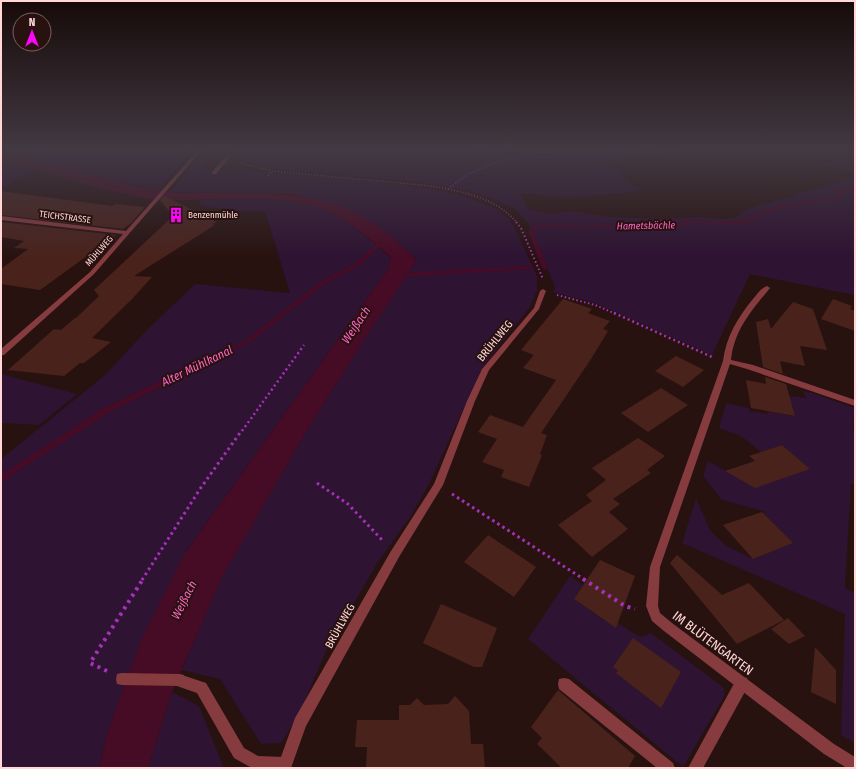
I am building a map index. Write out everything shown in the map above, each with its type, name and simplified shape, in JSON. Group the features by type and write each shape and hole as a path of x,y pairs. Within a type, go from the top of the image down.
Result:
{"street":[{"name":"MÜHLWEG","path":"1,353 92,273 168,186"},
{"name":"TEICHSTRASSE","path":"1,218 126,233"},
{"name":"IM BLÜTENGARTEN","path":"767,288 747,310 727,352 727,361 655,567 652,606 656,617 829,749 855,765"},
{"name":"BRÜHLWEG","path":"284,766 300,723 395,554 438,485 471,401 486,369 537,308 543,291"},
{"path":"727,361 750,367 855,403"},
{"path":"122,679 179,680 201,688 239,753 257,763 284,766"},
{"path":"695,768 742,683"},
{"path":"564,684 668,768"}],"path":[{"path":"418,186 448,189 474,197 501,208 516,221 522,230 544,280 543,291 595,305 712,357 727,361"},
{"path":"448,189 452,186"},
{"path":"122,679 90,663 200,489 304,345"},
{"path":"317,483 348,504 395,554"},
{"path":"438,485 625,606 656,617"}],"shaded area":[{"path":"139,186 161,186 157,190"},
{"path":"175,186 407,186 433,189 459,195 492,207 506,216 514,226 537,276 537,291 530,307 482,368 430,482 411,516 378,562 328,647 298,716 281,743 261,744 220,679 182,670 221,577 309,427 390,298 413,266 416,259 393,238 366,219 293,194 170,192"},
{"path":"443,186 634,186 640,190 625,193 569,197 519,193 528,209 554,214 571,211 608,217 662,219 699,217 722,219 737,217 745,210 825,186 855,186 855,295 750,274 712,355 595,303 553,292 555,287 527,222 515,209 470,191"},
{"path":"263,199 305,204 337,216 391,258 389,268 185,553 108,731 99,768 1,768 1,459 105,375 148,329 195,284 290,293 265,211 242,211 201,206 199,200"},
{"path":"1,374 77,394 39,425 1,423"},
{"path":"803,391 854,408 853,430 855,430 855,485 851,484 845,586 846,589 855,593 855,743 841,735 845,614 682,543 696,498 710,530 725,545 753,559 793,543 766,516 763,511 722,500 703,476 708,461 754,487 809,469 782,445 761,452 741,436 719,428 726,403 749,408 749,411 768,414 767,411 794,416 789,396 806,398"},
{"path":"570,576 583,585 574,599 605,621 608,617 640,637 651,633 724,688 724,697 683,767 528,639"},
{"path":"172,692 199,706 224,768 148,768"}],"water":[{"name":"Weißach","path":"95,186 134,186 151,190 183,193 280,194 328,202 351,211 372,223 394,239 416,260 309,427 222,577 172,692 148,768 99,768 108,731 141,640 185,553 389,268 391,257 346,221 329,212 312,206 271,199 163,201"}],"building":[{"path":"1,191 112,206 115,204 145,207 130,224 123,229 1,215"},
{"path":"164,196 217,222 212,224 215,225 134,276 152,277 92,338 111,342 84,363 80,363 64,376 8,370 54,329 61,330 76,318 99,296 94,290 173,216 160,200"},
{"path":"1,222 116,235 40,290 1,284 1,269 28,249 14,248 24,241 1,237"},
{"path":"563,299 592,309 588,313 610,321 603,329 608,331 591,359 541,433 547,435 540,454 542,455 529,487 501,477 504,470 482,462 497,439 478,432 490,415 523,427 556,380 523,368 534,355 521,350"},
{"path":"833,299 852,306 850,309 855,311 855,331 821,319"},
{"path":"793,302 813,309 827,350 800,346 805,366 780,361 783,374 763,367 756,322 768,319 771,329"},
{"path":"676,356 704,370 683,387 655,371"},
{"path":"765,377 786,384 795,416 751,408 746,380 766,384"},
{"path":"661,388 688,405 648,432 621,413"},
{"path":"638,438 665,456 647,470 651,473 613,499 620,504 609,512 628,529 592,557 558,525 592,501 586,495 606,480 592,468"},
{"path":"782,445 810,469 755,488 725,471 755,461 749,456"},
{"path":"762,512 793,543 753,559 723,525"},
{"path":"488,535 536,567 514,597 464,562"},
{"path":"677,555 722,595 749,583 784,620 737,644 670,563"},
{"path":"600,560 635,576 616,628 574,599"},
{"path":"441,604 497,628 482,667 474,667 423,643"},
{"path":"788,618 805,636 789,644 771,629"},
{"path":"633,638 681,672 661,708 616,673 618,671 613,667"},
{"path":"815,647 836,670 836,704 811,692"},
{"path":"558,690 635,756 628,768 562,768 537,744 542,738 531,727"},
{"path":"455,696 469,711 471,744 483,744 485,768 366,768 367,747 355,747 357,720 399,720 399,705 410,705 417,698 424,705 448,704"}],"waterway":[{"name":"Hametsbächle","path":"545,268 530,231 537,227 556,225 579,228 606,226 615,228 632,225 676,227 683,225 685,221 739,223 758,217 766,210 775,209 784,205 792,206 802,203 812,204 810,201 831,201 840,197 838,195 842,191 855,190"},
{"name":"Alter Mühlkanal","path":"1,479 105,411 248,341 324,282 358,264 384,240"},
{"name":"Hametsbächle","path":"398,275 531,268"}],"place":[{"name":"Benzenmühle","path":"176,215"}]}
